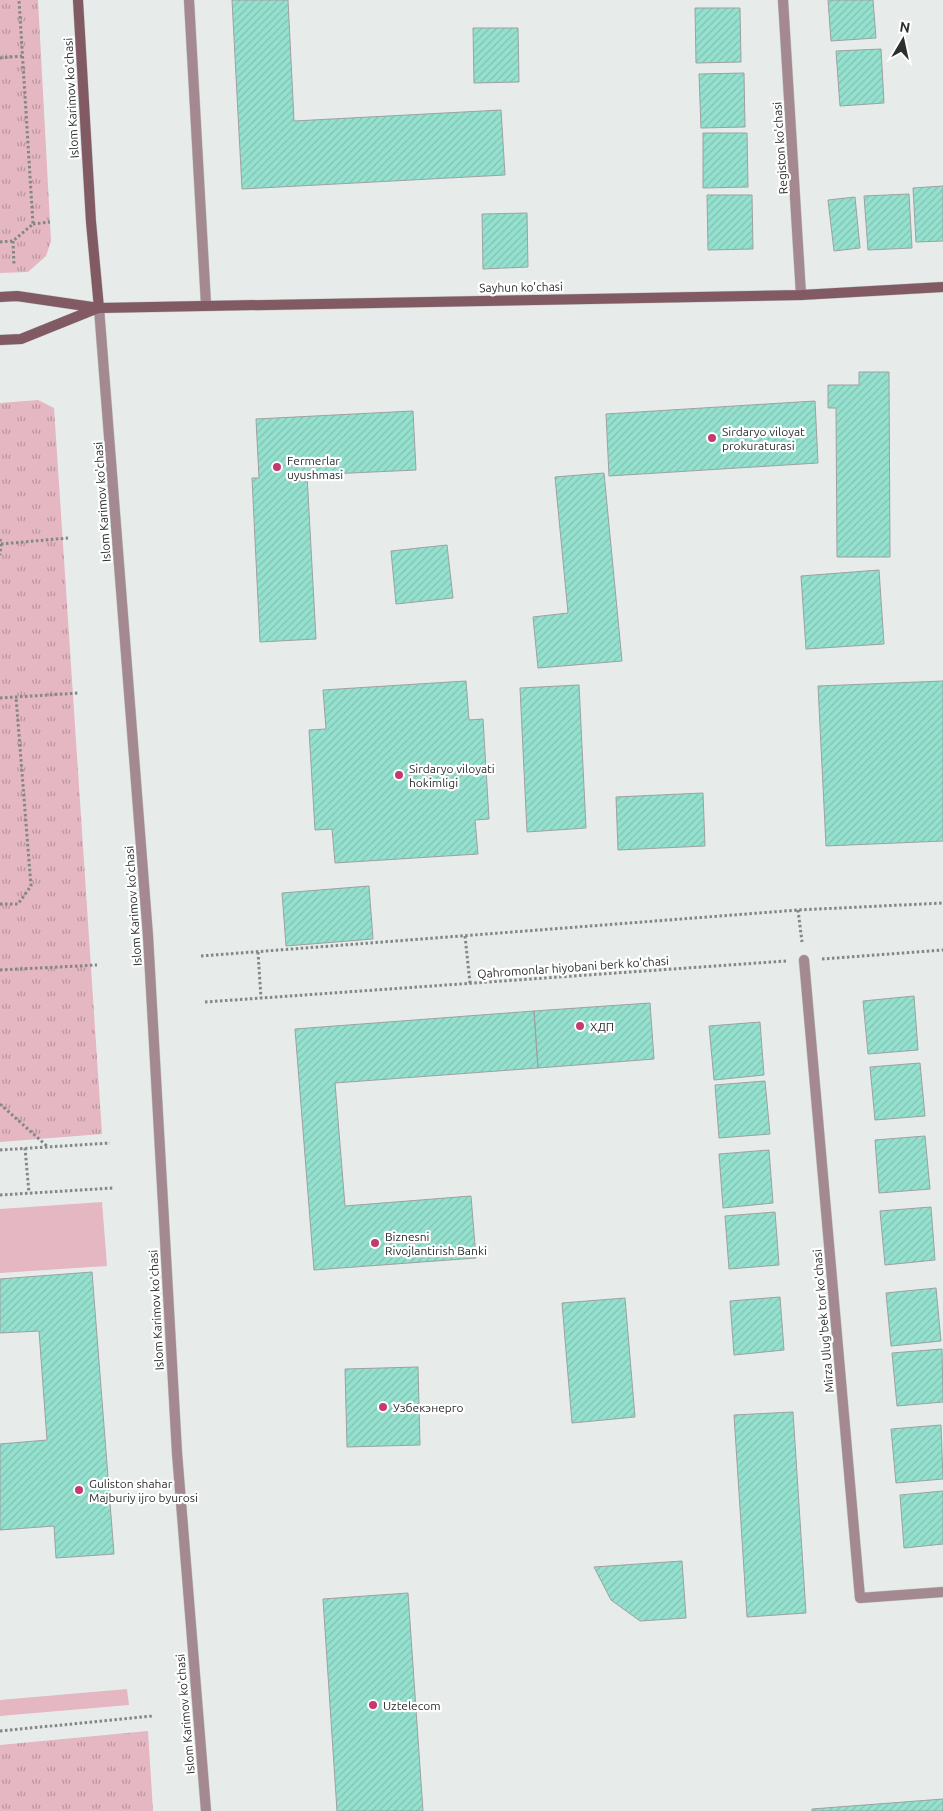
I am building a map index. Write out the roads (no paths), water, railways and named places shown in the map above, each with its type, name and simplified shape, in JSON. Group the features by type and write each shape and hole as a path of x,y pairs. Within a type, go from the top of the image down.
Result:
{"street":[{"name":"Islom Karimov ko'chasi","path":"78,0 90,214 148,936 177,1453 206,1811"},
{"path":"189,0 206,305"},
{"name":"Registon ko'chasi","path":"783,0 801,295"},
{"name":"Sayhun ko'chasi","path":"0,297 17,296 99,308 801,295 943,287"},
{"name":"Sayhun ko'chasi","path":"0,340 21,339 99,308"},
{"name":"Mirza Ulug'bek tor ko'chasi","path":"804,960 860,1598 943,1592"}],"place":[{"name":"Sirdaryo viloyat prokuraturasi","path":"712,438"},
{"name":"Fermerlar uyushmasi","path":"277,467"},
{"name":"Sirdaryo viloyati hokimligi","path":"399,775"},
{"name":"ХДП","path":"580,1026"},
{"name":"Biznesni Rivojlantirish Banki","path":"375,1243"},
{"name":"Узбекэнерго","path":"383,1407"},
{"name":"Guliston shahar Majburiy ijro byurosi","path":"79,1490"},
{"name":"Uztelecom","path":"373,1705"}]}
